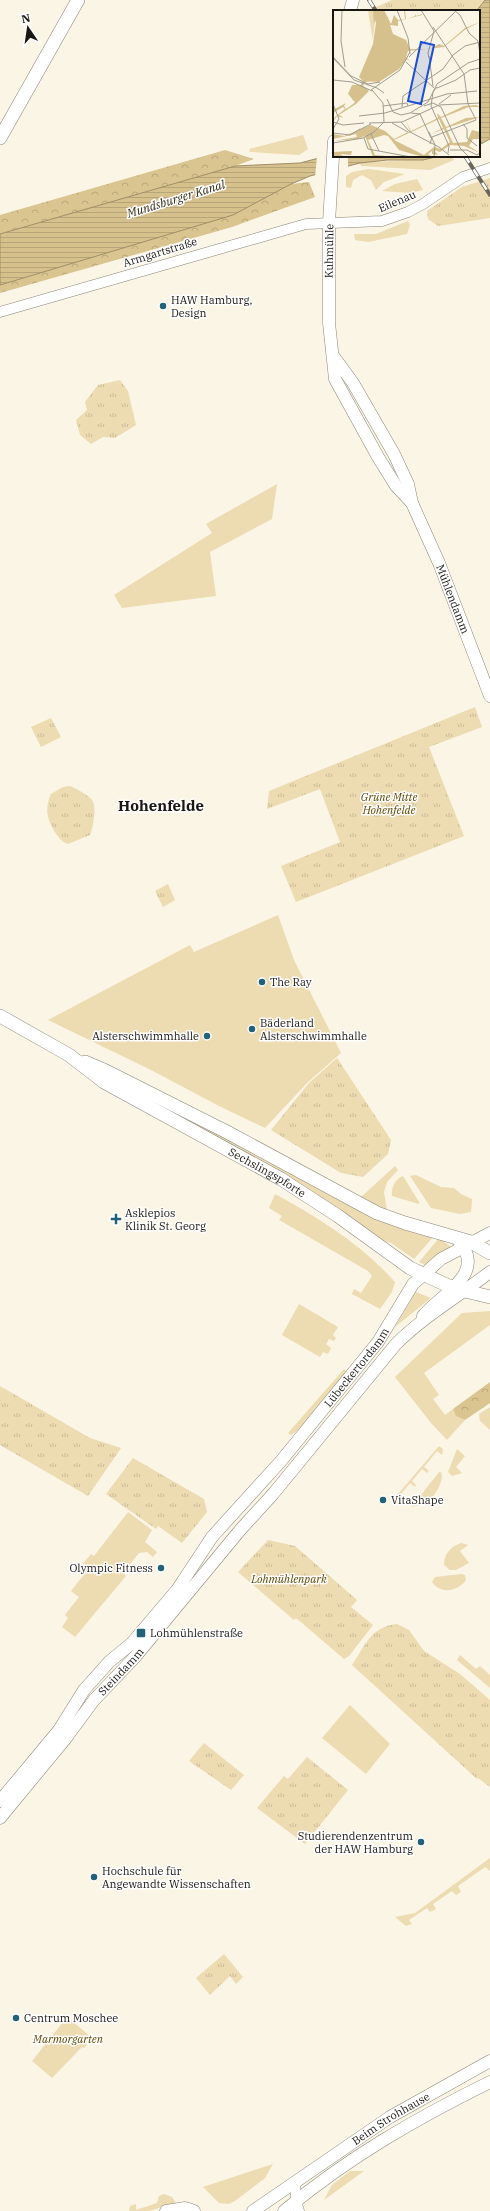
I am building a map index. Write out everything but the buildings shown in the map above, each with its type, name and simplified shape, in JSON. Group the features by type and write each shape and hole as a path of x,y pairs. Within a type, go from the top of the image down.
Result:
{"main road":[{"path":"0,138 78,0"},
{"path":"350,10 353,0"},
{"name":"Kuhmühle","path":"333,156 329,222 329,323 334,358 335,379 368,440"},
{"name":"Mühlendamm","path":"334,358 346,372 386,440 408,484 412,503 439,562 490,696"},
{"name":"Mühlendamm","path":"368,440 396,486 412,503"},
{"name":"Sechslingspforte","path":"0,1016 69,1055 106,1071 227,1132 377,1212 405,1223 453,1236 467,1244 490,1253"},
{"name":"Sechslingspforte","path":"69,1055 104,1082 281,1179 338,1216 421,1274 459,1290 490,1297"},
{"name":"Lübeckertordamm","path":"245,1499 281,1461 378,1342 412,1284 421,1274 441,1259 490,1233"},
{"path":"459,1290 461,1280 467,1268 467,1244"},
{"name":"Lübeckertordamm","path":"260,1508 387,1355 416,1325 459,1290 490,1272"},
{"name":"Steindamm","path":"0,1801 59,1730 84,1690 109,1662 132,1643 177,1590 212,1537 245,1499"},
{"name":"Steindamm","path":"0,1818 66,1738 100,1693 135,1657 260,1508"},
{"name":"Beim Strohhause","path":"254,2211 390,2117 490,2061"},
{"name":"Beim Strohhause","path":"284,2211 298,2206 344,2164 407,2125 490,2082"},
{"path":"166,2211 185,2208 194,2211"}],"street":[{"name":"Eilenau","path":"329,222 368,223 382,221 408,212 423,204 463,177 490,168"},
{"name":"Armgartstraße","path":"0,312 232,244 306,224 329,222"},
{"path":"295,2182 298,2206"}],"green space":[{"path":"392,0 484,0 476,10 369,10"},
{"path":"303,135 308,149 299,155 250,152 249,149"},
{"path":"225,150 254,159 235,166 0,234 0,215"},
{"path":"452,157 454,160 430,170 361,166 360,163"},
{"path":"369,169 405,174 384,182 376,190 371,180 362,175 353,180 351,188 346,187 346,176 352,172"},
{"path":"490,178 490,218 438,226 428,219 427,211 462,187"},
{"path":"417,179 423,190 410,193 382,191 395,184"},
{"path":"309,182 315,197 232,227 0,293 0,285 233,215 291,184"},
{"path":"408,221 410,225 407,234 368,242 355,240 354,234 376,234"},
{"path":"120,380 128,391 136,425 115,438 103,437 91,444 80,435 76,420 87,410 85,402 98,385"},
{"path":"277,484 272,519 210,552 216,596 122,608 114,595 212,533 206,524"},
{"name":"Grüne Mitte Hohenfelde","path":"475,707 482,727 429,747 464,836 296,902 281,866 340,842 320,789 267,809 269,791"},
{"path":"51,718 61,737 41,747 31,727"},
{"path":"70,786 82,792 92,800 94,812 90,835 68,844 58,837 47,814 47,808 51,794 63,787"},
{"path":"168,884 175,900 163,907 155,891"},
{"name":"Alsterschwimmhalle","path":"278,915 294,960 341,1053 308,1082 265,1128 48,1020 190,945 194,952"},
{"path":"337,1058 391,1140 388,1154 363,1177 341,1173 271,1130 309,1083"},
{"path":"112,1083 434,1236 414,1259 391,1243 380,1239 272,1167"},
{"path":"395,1166 398,1170 387,1182 384,1192 387,1211 361,1197"},
{"path":"416,1175 441,1187 454,1188 461,1194 472,1199 471,1212 460,1214 431,1208 410,1176"},
{"path":"403,1176 419,1204 392,1196 394,1184 400,1177"},
{"path":"275,1194 323,1222 354,1244 382,1268 395,1282 392,1292 380,1309 352,1294 354,1289 361,1293 372,1276 368,1271 279,1220 282,1216 269,1208"},
{"path":"439,1238 451,1247 425,1265 419,1262"},
{"path":"416,1292 431,1298 395,1327"},
{"path":"299,1304 338,1327 333,1335 336,1338 334,1341 329,1339 326,1344 331,1348 328,1354 323,1352 320,1357 282,1335"},
{"path":"490,1311 490,1325 424,1373 439,1395 433,1399 445,1415 453,1409 456,1416 465,1420 447,1440 431,1423 395,1377 462,1313"},
{"path":"344,1369 347,1373 297,1431 291,1435 288,1433"},
{"path":"490,1382 490,1403 465,1420 456,1416 453,1409"},
{"path":"0,1386 90,1438 121,1448 88,1496 0,1445"},
{"path":"490,1407 490,1430 480,1421 479,1414"},
{"path":"439,1446 443,1449 442,1455 437,1451 424,1467 429,1471 427,1473 422,1469 412,1481 416,1485 415,1487 410,1483 397,1499 401,1503 399,1505 393,1500"},
{"path":"457,1449 465,1456 456,1467 462,1473 452,1476 448,1472"},
{"path":"133,1458 204,1499 207,1512 182,1543 158,1526 156,1529 106,1494"},
{"path":"440,1471 442,1478 441,1483 430,1500 411,1507"},
{"path":"128,1512 152,1530 145,1542 157,1552 153,1557 147,1552 139,1553 123,1573 126,1576 75,1637 62,1627 68,1618 65,1615 79,1597 71,1591 87,1571 81,1566 91,1554 94,1556"},
{"name":"Lohmühlenpark","path":"268,1540 295,1546 357,1600 351,1607 373,1625 349,1656 344,1659 296,1618 294,1620 238,1572"},
{"path":"461,1543 468,1545 460,1551 469,1563 456,1570 450,1570 444,1565 446,1554 448,1551"},
{"path":"461,1574 465,1575 466,1580 459,1587 454,1589 440,1589 432,1582 435,1577"},
{"path":"397,1624 409,1630 424,1651 460,1674 490,1700 490,1787 478,1778 477,1779 352,1665 369,1638 374,1633 380,1629"},
{"path":"460,1655 476,1669 480,1666 490,1675 490,1688 457,1660"},
{"path":"350,1705 390,1744 366,1774 322,1738"},
{"path":"204,1743 244,1775 231,1790 189,1761"},
{"path":"307,1757 348,1790 305,1844 257,1808 284,1776 288,1779"},
{"path":"490,1858 490,1871 485,1867 458,1886 461,1892 456,1895 452,1891 433,1904 436,1909 430,1912 427,1908 409,1920 412,1924 406,1926 395,1917 415,1913"},
{"path":"224,1954 243,1977 236,1984 230,1976 210,1995 196,1978"},
{"name":"Marmorgarten","path":"67,2017 90,2036 85,2042 87,2045 84,2048 82,2047 52,2078 32,2061"},
{"path":"273,2164 265,2178 229,2204 219,2203 203,2187"},
{"path":"350,2171 364,2171 324,2200 332,2185"},
{"path":"164,2194 172,2197 176,2203 149,2211 129,2211 130,2206 136,2204 136,2210 157,2203 159,2196"}],"water":[{"path":"485,0 490,0 490,139 480,144 480,10 477,10"},
{"name":"Mundsburger Kanal","path":"333,154 333,157 435,157 423,160 387,160 360,163 310,176 291,184 233,215 0,285 0,234 235,166 300,163"}],"pier":[{"path":"333,152 333,157 348,157 348,168 315,177 317,156"}],"railway":[{"path":"369,0 375,10"},
{"path":"466,157 490,195"}],"place":[{"name":"HAW Hamburg, Design","path":"163,306"},
{"name":"The Ray","path":"262,982"},
{"name":"Bäderland Alsterschwimmhalle","path":"252,1029"},
{"name":"Alsterschwimmhalle","path":"207,1036"},
{"name":"Asklepios Klinik St. Georg","path":"116,1219"},
{"name":"VitaShape","path":"383,1500"},
{"name":"Olympic Fitness","path":"161,1568"},
{"name":"Lohmühlenstraße","path":"141,1633"},
{"name":"Studierendenzentrum der HAW Hamburg","path":"421,1842"},
{"name":"Hochschule für Angewandte Wissenschaften","path":"94,1877"},
{"name":"Centrum Moschee","path":"16,2018"}],"district":[{"name":"Hohenfelde","path":"161,806"}]}
